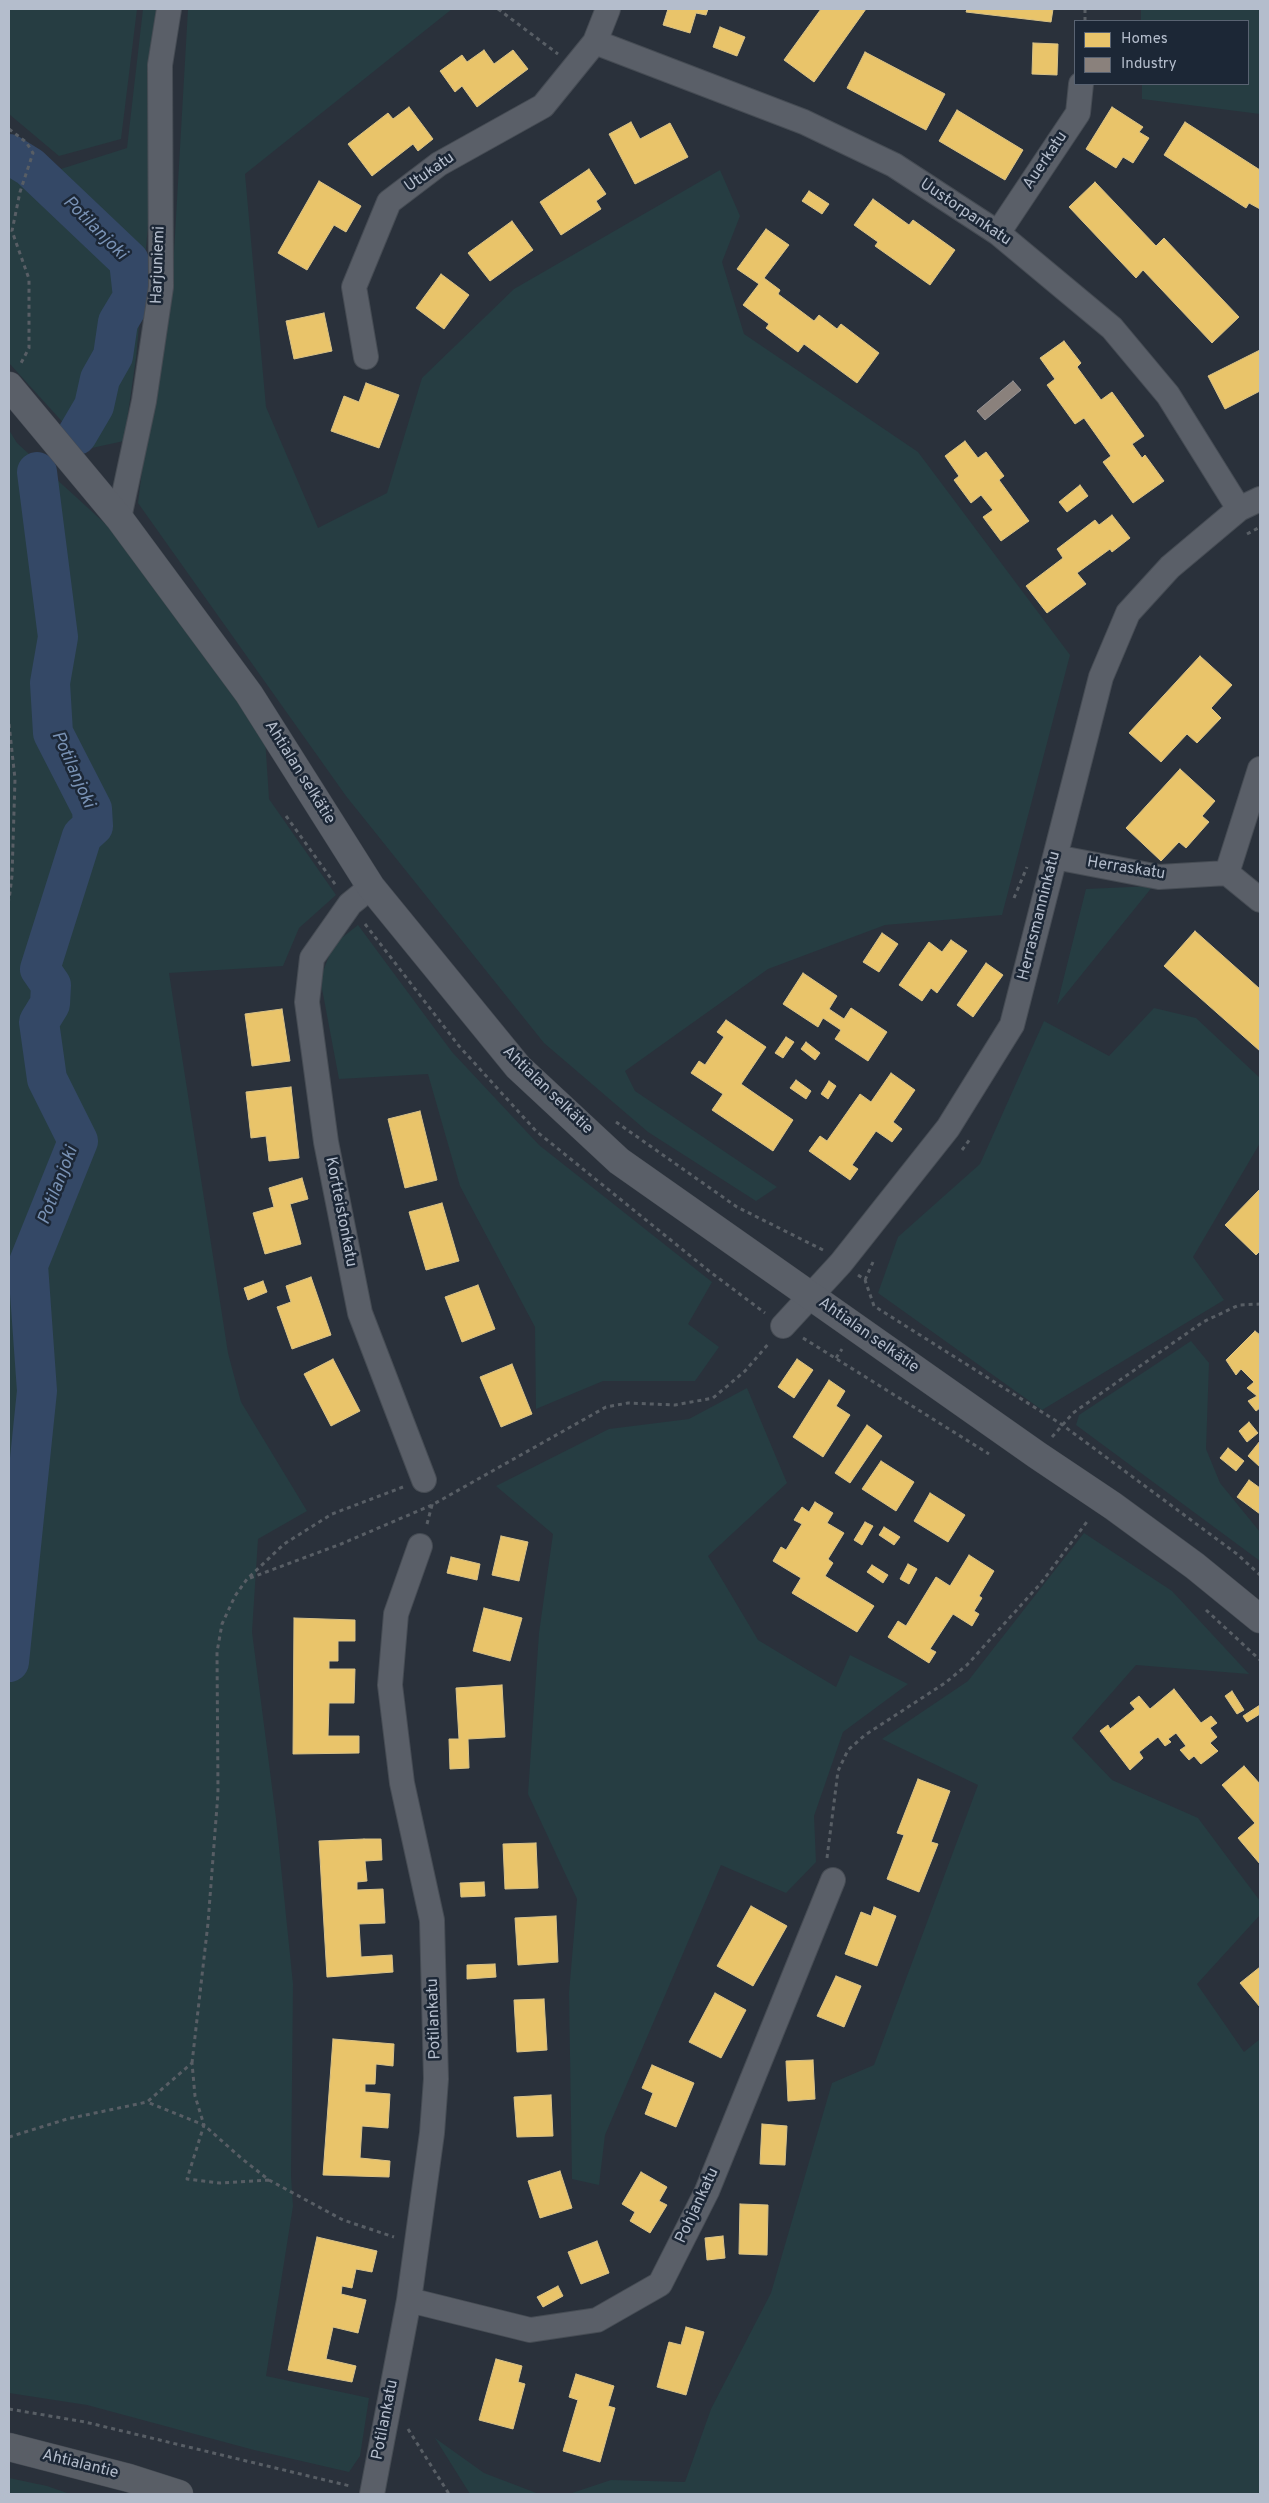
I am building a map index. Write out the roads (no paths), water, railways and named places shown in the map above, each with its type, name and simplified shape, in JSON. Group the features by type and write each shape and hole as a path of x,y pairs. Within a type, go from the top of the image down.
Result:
{"main road":[{"name":"Ahtialantie","path":"9,2447 129,2486 179,2494"}],"street":[{"name":"Harjuniemi","path":"119,518 144,401 161,287 160,65 169,9"},
{"name":"Utukatu","path":"366,357 354,287 389,202 439,164 543,106 595,42 608,9"},
{"name":"Uustorpankatu","path":"595,42 804,122 894,165 998,233 1112,328 1168,395 1239,509"},
{"name":"Auerkatu","path":"998,233 1078,113 1081,85"},
{"name":"Ahtialan selkätie","path":"9,386 119,518 249,694 371,886 422,952 525,1074 619,1161 1037,1455 1113,1506 1195,1566 1260,1620"},
{"name":"Herrasmanninkatu","path":"783,1326 842,1263 948,1128 1012,1025 1101,677 1128,613 1170,567 1239,509 1260,499"},
{"path":"1260,769 1227,873 1260,900"},
{"name":"Herraskatu","path":"1055,857 1159,877 1227,873"},
{"name":"Kortteistonkatu","path":"371,886 350,904 312,958 307,1002 326,1142 360,1313 424,1480"},
{"name":"Potilankatu","path":"372,2493 409,2300 436,2079 432,1920 402,1783 390,1685 396,1614 420,1546"},
{"name":"Pohjankatu","path":"409,2300 530,2330 597,2320 660,2284 707,2192 833,1880"}],"waterway":[{"name":"Potilanjoki","path":"9,154 30,167 129,261 133,297 118,322 113,356 100,379 94,406 77,435"},
{"name":"Potilanjoki","path":"9,1662 37,1391 28,1265 78,1141 47,1079 39,1022 50,1004 51,985 40,969 82,836 93,826 92,809 53,733 50,683 58,637 37,472"}]}
